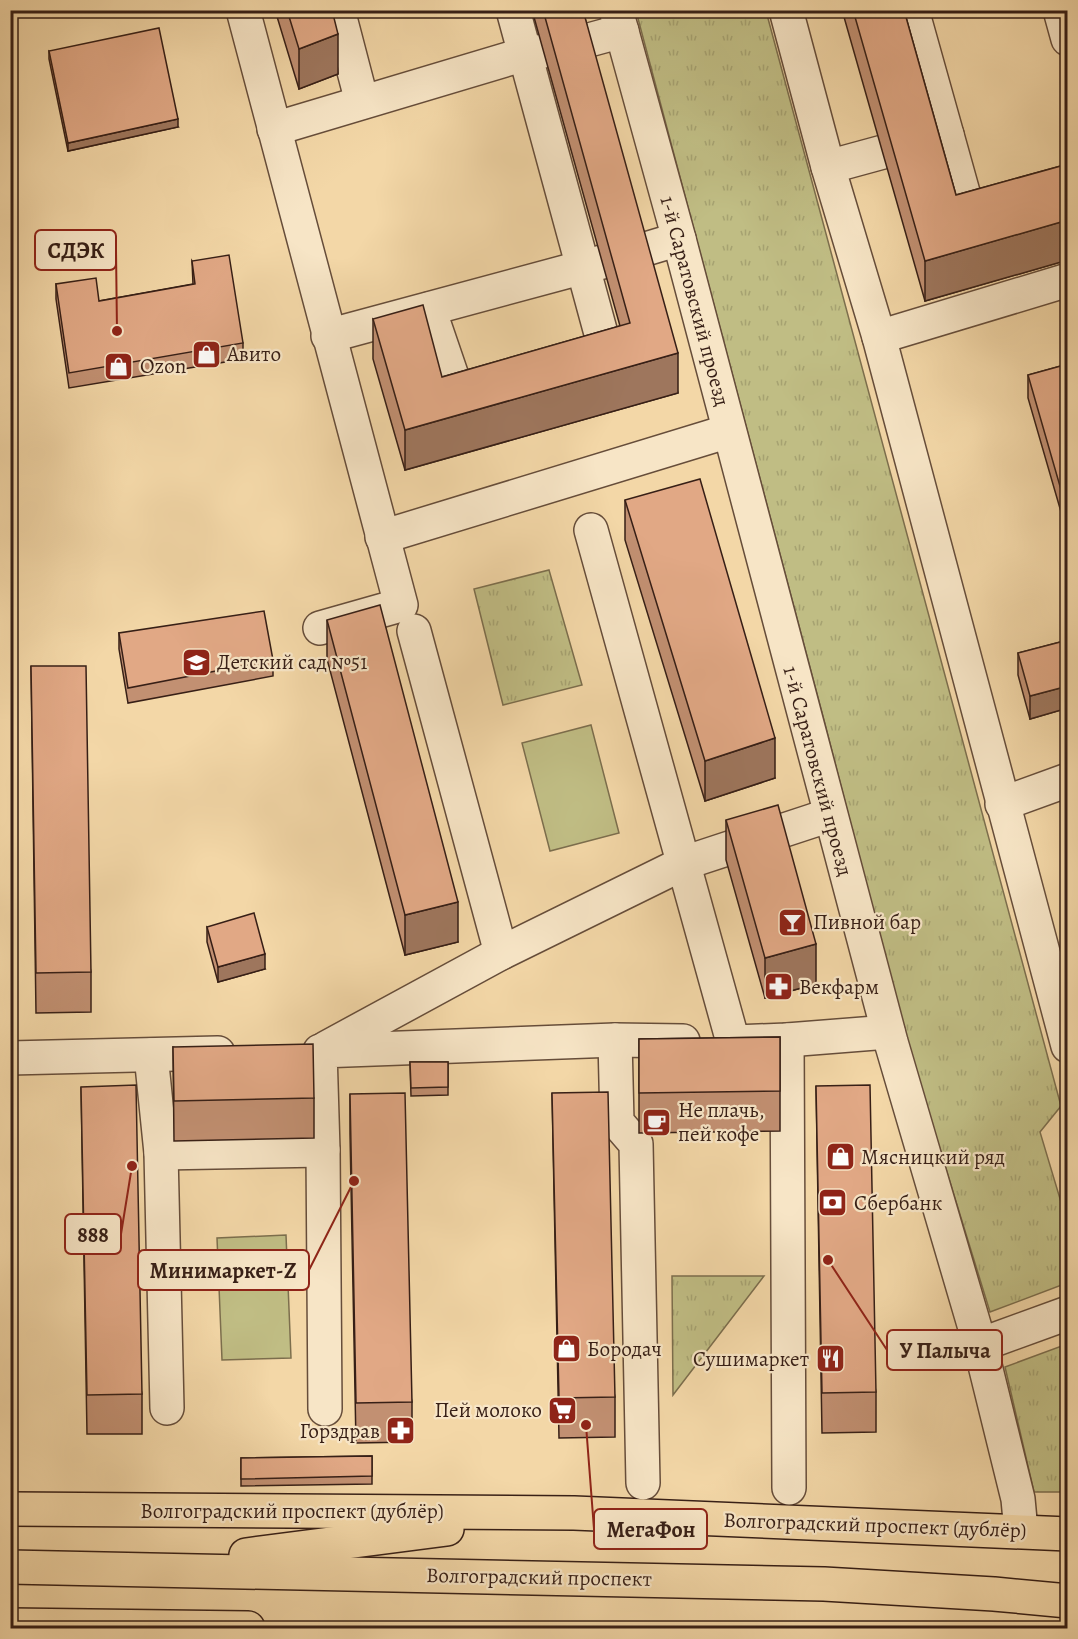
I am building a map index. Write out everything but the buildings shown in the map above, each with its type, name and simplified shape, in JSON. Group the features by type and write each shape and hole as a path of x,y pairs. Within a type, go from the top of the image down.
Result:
{"main road":[{"name":"Волгоградский проспект (дублёр)","path":"10,1509 574,1513 1068,1534"},
{"name":"Волгоградский проспект (дублёр)","path":"133,1569 574,1513"},
{"name":"Волгоградский проспект","path":"10,1567 824,1584 994,1594 1068,1601"},
{"path":"10,1625 248,1629"}],"street":[{"path":"243,10 401,605 320,628"},
{"path":"338,10 362,102"},
{"path":"513,10 534,53 593,265 606,352 560,364"},
{"path":"786,10 828,168 879,337 1068,1046"},
{"path":"912,10 938,138 969,214 1068,185"},
{"path":"1060,10 1068,39"},
{"path":"578,43 619,21"},
{"name":"1-й Саратовский проезд","path":"619,21 680,239 888,1032 981,1346 1017,1499 1021,1531"},
{"path":"274,129 534,53"},
{"path":"828,168 883,152"},
{"path":"639,251 680,239"},
{"path":"328,336 593,265"},
{"path":"879,337 1068,280"},
{"path":"429,309 458,391 515,376"},
{"path":"382,537 729,431"},
{"path":"591,530 733,1042"},
{"path":"414,631 501,953"},
{"path":"1002,804 1068,780"},
{"path":"320,1051 501,953 684,863 830,815"},
{"path":"286,1052 615,1040 733,1042 888,1032"},
{"path":"615,1040 617,1122 636,1144 644,1483"},
{"path":"787,1040 789,1488"},
{"path":"320,1051 326,1409"},
{"path":"10,1058 252,1053"},
{"path":"151,1055 162,1153 167,1408"},
{"path":"162,1153 323,1150"},
{"path":"981,1346 1068,1313"}],"green space":[{"path":"636,11 766,11 1061,1106 1040,1132 1067,1222 1067,1283 990,1312 906,1039"},
{"path":"549,570 582,685 503,705 474,589"},
{"path":"591,725 619,833 550,851 522,743"},
{"path":"286,1235 291,1358 222,1360 217,1238"},
{"path":"672,1276 764,1276 673,1395"},
{"path":"1067,1344 1067,1492 1034,1492 1005,1367"}],"place":[{"name":"СДЭК","path":"117,331"},
{"name":"Авито","path":"206,354"},
{"name":"Ozon","path":"119,366"},
{"name":"Детский сад №51","path":"196,662"},
{"name":"Пивной бар","path":"792,922"},
{"name":"Векфарм","path":"778,987"},
{"name":"Не плачь, пей кофе","path":"657,1122"},
{"name":"Мясницкий ряд","path":"840,1157"},
{"name":"888","path":"132,1166"},
{"name":"Минимаркет-Z","path":"354,1181"},
{"name":"Сбербанк","path":"833,1203"},
{"name":"У Палыча","path":"828,1260"},
{"name":"Бородач","path":"566,1349"},
{"name":"Сушимаркет","path":"830,1359"},
{"name":"Пей молоко","path":"563,1410"},
{"name":"МегаФон","path":"586,1425"},
{"name":"Горздрав","path":"401,1431"}]}
